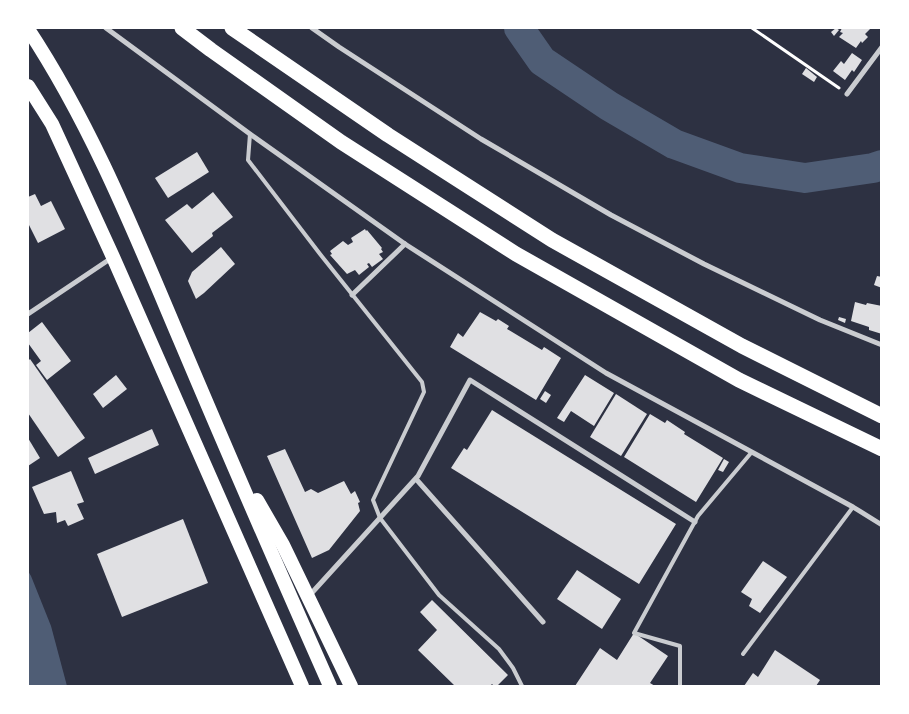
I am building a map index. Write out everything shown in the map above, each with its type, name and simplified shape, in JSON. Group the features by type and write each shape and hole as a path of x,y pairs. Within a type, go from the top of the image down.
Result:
{"highway":[{"path":"182,28 341,142 516,254 739,380 882,449"},
{"path":"232,28 388,135 552,240 742,346 882,416"},
{"path":"28,30 75,108 122,206 330,686"},
{"path":"28,86 52,124 113,257 302,686"},
{"path":"224,445 283,545 351,686"},
{"path":"295,669 298,686"}],"street":[{"path":"106,28 250,134 405,244 606,372 853,507 882,525"},
{"path":"312,28 481,139 611,215 722,273 820,320 882,344"},
{"path":"847,94 882,47"},
{"path":"352,295 405,244"},
{"path":"28,314 113,257"},
{"path":"308,597 416,479 470,380 695,522"},
{"path":"416,479 543,622"}],"lane":[{"path":"250,134 248,160 422,382 424,392 373,500 380,518 439,595 499,649 513,668 522,686"},
{"path":"680,686 680,646 634,634 698,516 751,452"},
{"path":"743,654 853,507"}],"path":[{"path":"752,28 847,94"}],"water":[{"path":"28,571 51,626 67,686 28,686"}],"building":[{"path":"836,28 839,30 834,36 831,32"},
{"path":"842,28 871,28 865,34 868,37 862,43 861,41 856,48 839,37 843,33 840,32"},
{"path":"852,53 862,60 854,72 852,70 845,80 833,71 841,61 844,64"},
{"path":"806,68 817,77 814,82 802,74"},
{"path":"197,152 209,172 168,198 155,178"},
{"path":"213,192 233,217 212,233 213,236 192,253 165,220 187,204 192,209"},
{"path":"35,194 41,206 51,201 65,229 38,243 28,223 28,197"},
{"path":"365,229 382,248 383,252 379,254 383,259 372,267 369,263 367,264 369,267 359,275 355,270 347,274 330,255 332,254 330,251 343,241 348,245 353,242 351,238"},
{"path":"221,247 235,264 196,299 188,281 192,272"},
{"path":"877,276 882,277 882,288 874,285"},
{"path":"855,302 882,306 882,334 851,321"},
{"path":"480,312 496,321 498,319 509,326 507,329 542,350 544,347 561,358 536,400 450,347 458,333 463,337"},
{"path":"839,317 846,319 845,323 838,320"},
{"path":"42,322 71,361 47,380 36,365 41,361 28,343 28,333"},
{"path":"30,359 85,438 58,457 28,413 28,361"},
{"path":"116,375 127,389 103,408 93,394"},
{"path":"585,375 614,393 594,426 571,411 564,422 557,418"},
{"path":"545,391 551,395 546,403 540,399"},
{"path":"616,394 647,414 621,456 590,437"},
{"path":"492,410 676,524 639,584 451,468 464,448 467,450"},
{"path":"650,414 665,423 667,420 685,432 684,434 723,458 696,502 624,457"},
{"path":"152,429 159,445 95,474 88,458"},
{"path":"28,438 40,458 28,466"},
{"path":"285,449 305,492 311,489 318,493 344,481 351,494 355,491 360,502 358,503 360,511 329,550 312,558 267,456"},
{"path":"724,459 729,462 723,472 718,470"},
{"path":"71,471 84,502 77,504 84,519 68,526 65,520 57,523 56,512 44,514 32,487"},
{"path":"183,519 208,583 122,617 97,554"},
{"path":"763,561 787,577 760,613 749,606 752,599 741,592"},
{"path":"577,570 621,599 602,629 557,599"},
{"path":"432,600 508,675 497,686 492,684 490,686 455,686 418,650 437,630 420,612"},
{"path":"634,633 668,656 650,683 655,686 575,686 600,648 617,660"},
{"path":"775,650 820,680 816,686 744,686 753,673 758,677"}],"waterway":[{"path":"519,28 542,61 609,106 674,144 740,168 805,178 882,165"}]}
